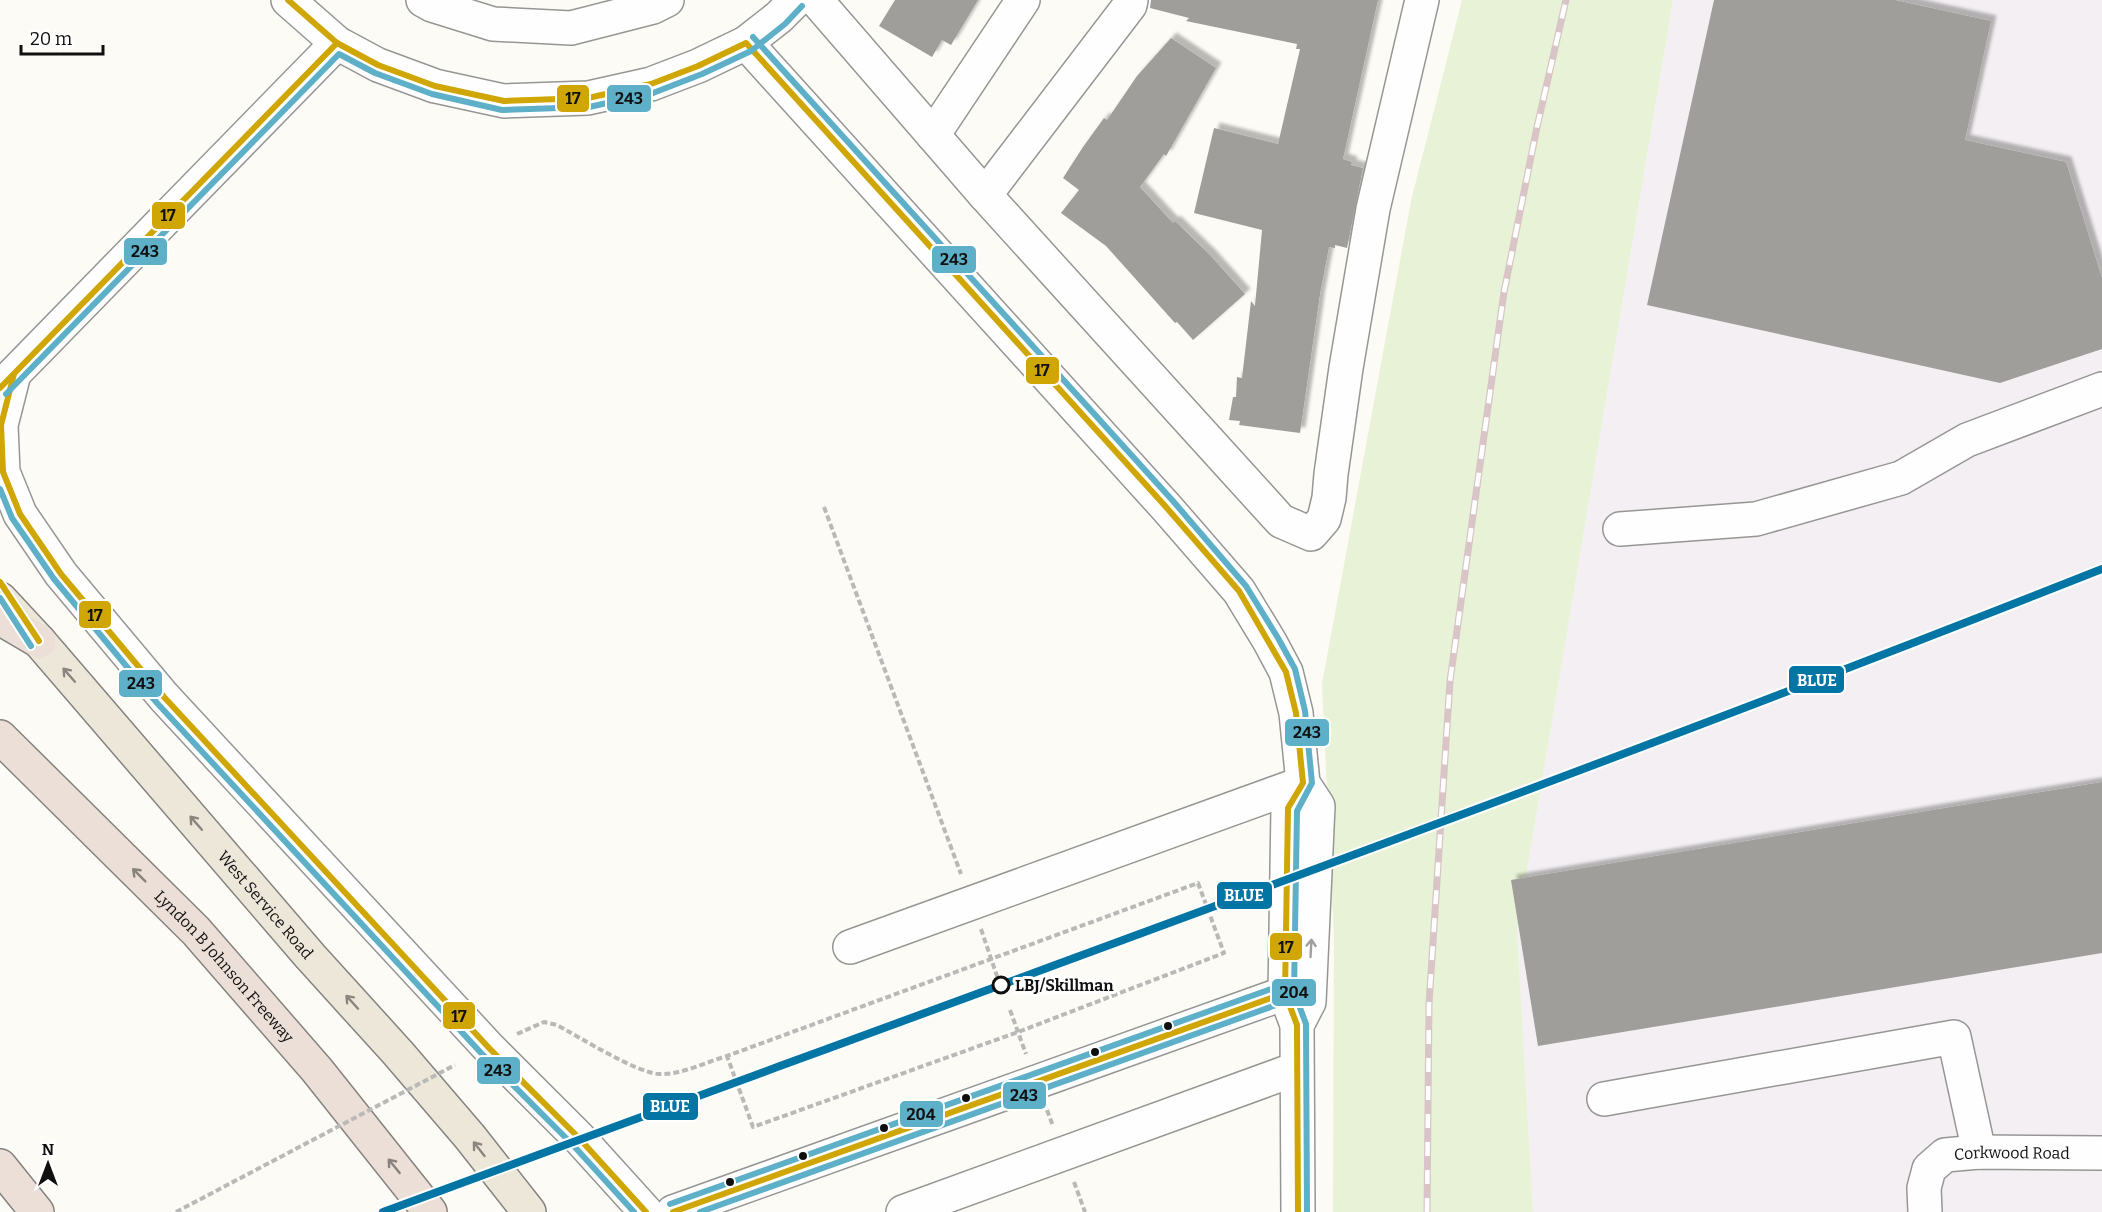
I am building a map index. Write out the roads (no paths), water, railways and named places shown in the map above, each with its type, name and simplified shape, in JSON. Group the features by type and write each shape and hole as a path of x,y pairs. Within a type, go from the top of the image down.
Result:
{"highway":[{"path":"0,618 39,641"},
{"name":"Lyndon B Johnson Freeway","path":"0,737 196,931 317,1070 430,1212"},
{"path":"0,1166 37,1212"}],"main road":[{"path":"0,582 39,641"},
{"name":"West Service Road","path":"0,599 39,641 310,956 398,1053 470,1137 529,1212"}],"street":[{"path":"288,0 337,43 378,65 435,86 504,101 588,98 651,84 698,66 746,43 779,17 796,0"},
{"path":"423,0 432,6 493,24 571,28 653,7 667,0"},
{"path":"816,0 985,195 1281,521 1311,534 1324,519 1329,498 1346,368 1373,209 1422,0"},
{"path":"933,135 1023,0"},
{"path":"985,195 1130,6 1131,0"},
{"path":"337,43 7,381 1,425 3,472 20,514 61,574 164,698 489,1048 579,1138 646,1212"},
{"path":"746,43 1166,507 1239,591 1270,642 1286,672 1296,712 1303,783 1318,806 1309,1002 1297,1025"},
{"path":"1620,529 1756,519 1901,478 1967,440 2102,389"},
{"path":"850,947 1303,783"},
{"path":"1298,1212 1297,1025 1285,993 1288,808 1303,783"},
{"path":"673,1212 1285,993"},
{"path":"1604,1099 1954,1037 1979,1152"},
{"path":"903,1212 1296,1069"},
{"name":"Corkwood Road","path":"1925,1212 1924,1188 1929,1169 1945,1155 1979,1152 2102,1153"}],"railway":[{"path":"1427,1212 1429,1004 1450,681 1504,292 1537,127 1566,0"}],"place":[{"name":"LBJ/Skillman","path":"1001,985"}]}
